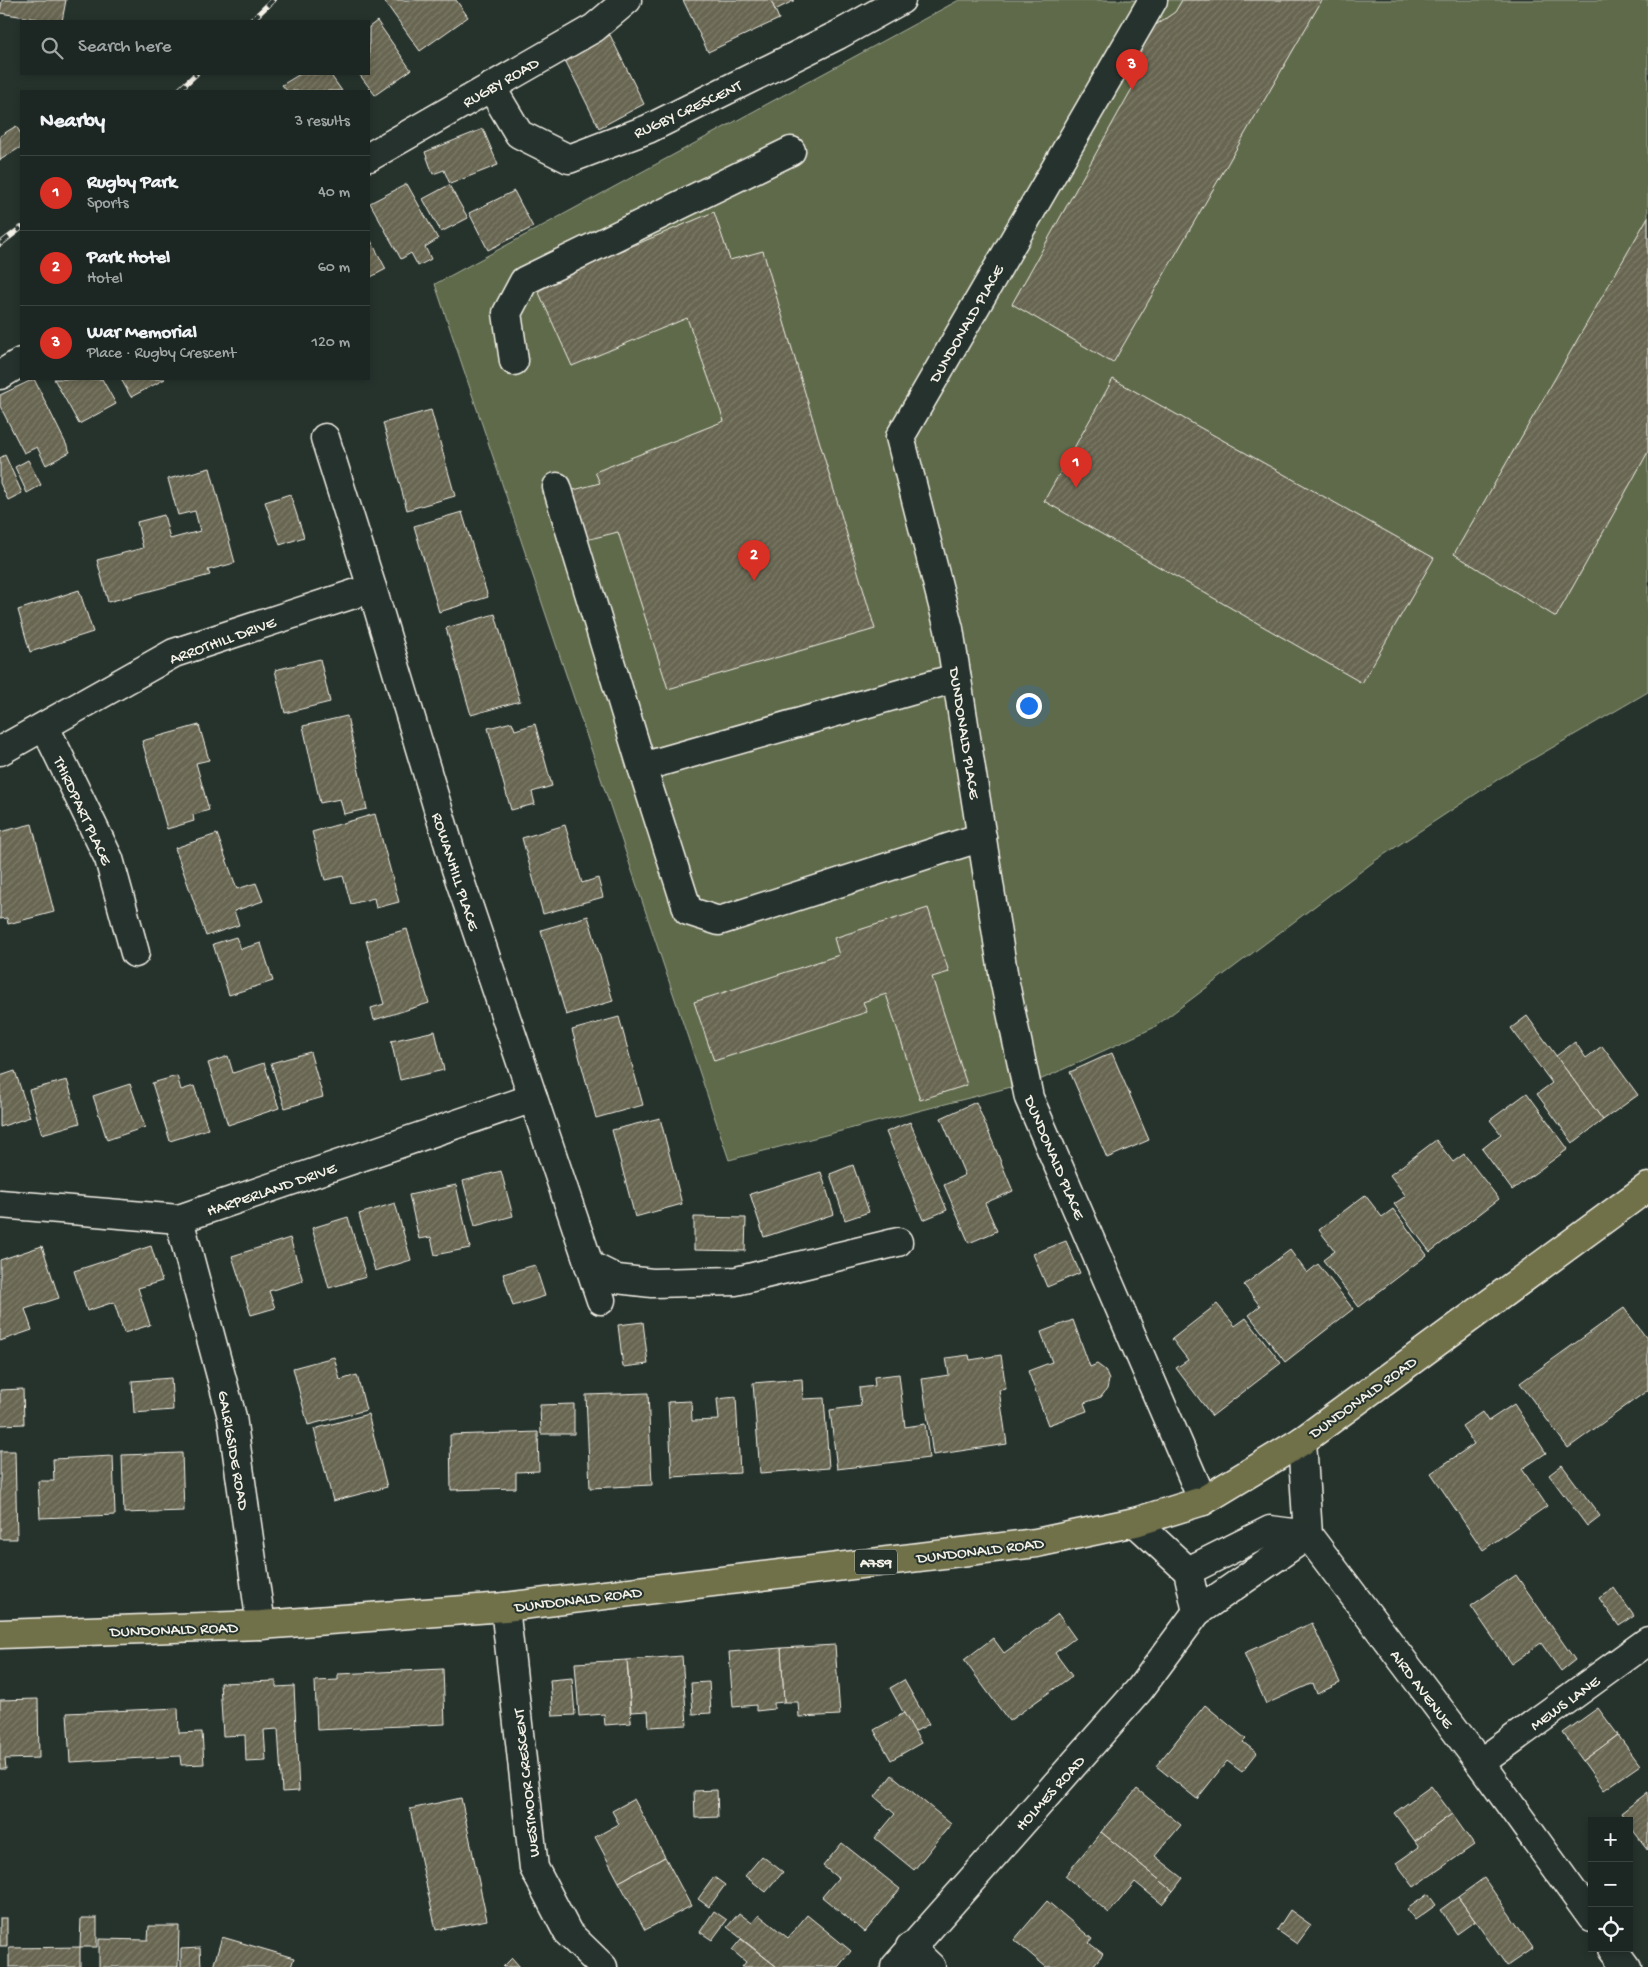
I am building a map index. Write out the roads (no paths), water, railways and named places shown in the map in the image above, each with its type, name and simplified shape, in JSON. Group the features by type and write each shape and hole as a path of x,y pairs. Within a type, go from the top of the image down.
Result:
{"main road":[{"name":"DUNDONALD ROAD","path":"0,1634 260,1625 505,1607 1036,1543 1135,1522 1203,1501 1302,1441 1648,1187"}],"street":[{"name":"RUGBY ROAD","path":"370,155 594,28 626,0"},
{"name":"RUGBY CRESCENT","path":"491,87 519,134 569,159 648,129 838,35 901,0"},
{"name":"DUNDONALD PLACE","path":"1153,0 900,437 949,629 1004,979 1029,1098 1203,1501"},
{"path":"514,361 507,313 524,282 791,152"},
{"path":"0,375 20,363"},
{"name":"ROWANHILL PLACE","path":"325,438 456,869 601,1300"},
{"path":"557,487 688,911 719,920 982,836"},
{"name":"ARROTHILL DRIVE","path":"0,751 174,654 372,588"},
{"path":"642,767 956,678"},
{"name":"THIRDPART PLACE","path":"45,727 109,859 135,953"},
{"name":"HARPERLAND DRIVE","path":"0,1204 179,1219 533,1098"},
{"name":"GALRIGSIDE ROAD","path":"179,1219 232,1417 260,1625"},
{"path":"589,1265 617,1278 652,1283 736,1281 898,1242"},
{"path":"1188,1571 1270,1530 1308,1535 1302,1441"},
{"path":"1135,1522 1188,1571 1197,1612"},
{"name":"HOLMES ROAD","path":"903,1957 1140,1689 1197,1612 1308,1535"},
{"name":"AIRD AVENUE","path":"1308,1535 1480,1763 1588,1912"},
{"name":"WESTMOOR CRESCENT","path":"505,1607 534,1868 568,1933 603,1967"},
{"name":"MEWS LANE","path":"1480,1763 1648,1641"},
{"path":"1616,1952 1627,1967"},
{"path":"903,1957 931,1967"}],"railway":[{"path":"252,20 273,0"},
{"path":"179,90 195,75"},
{"path":"0,244 20,229"}],"place":[{"name":"War Memorial","path":"1132,90"},
{"name":"Rugby Park","path":"1076,488"},
{"name":"Park Hotel","path":"754,581"}]}
